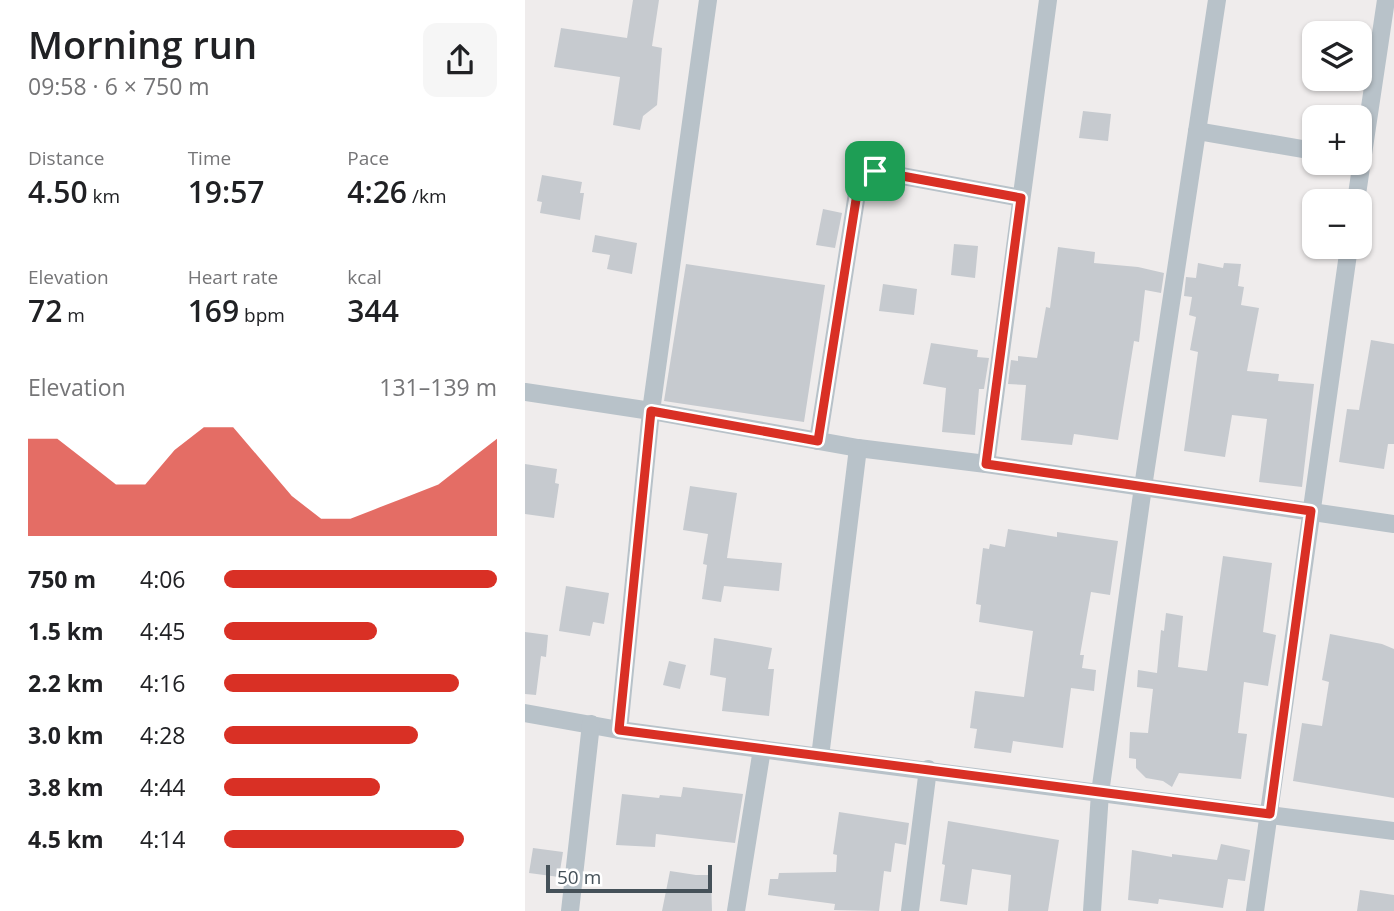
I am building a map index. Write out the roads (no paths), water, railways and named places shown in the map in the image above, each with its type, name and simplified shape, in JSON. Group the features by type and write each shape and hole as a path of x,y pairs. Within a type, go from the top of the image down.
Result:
{"street":[{"path":"619,730 651,411 708,0"},
{"path":"986,464 1048,0"},
{"path":"1091,911 1100,793 1143,487 1217,0"},
{"path":"1369,105 1386,0"},
{"path":"1197,131 1302,149"},
{"path":"818,441 858,187 864,176 875,171 1021,198"},
{"path":"1255,911 1347,259"},
{"path":"525,393 651,411 858,448 986,464 1394,524"},
{"path":"820,757 858,448"},
{"path":"525,713 619,730 1394,831"},
{"path":"570,911 591,724"},
{"path":"736,911 762,749"},
{"path":"910,911 928,769"}]}
